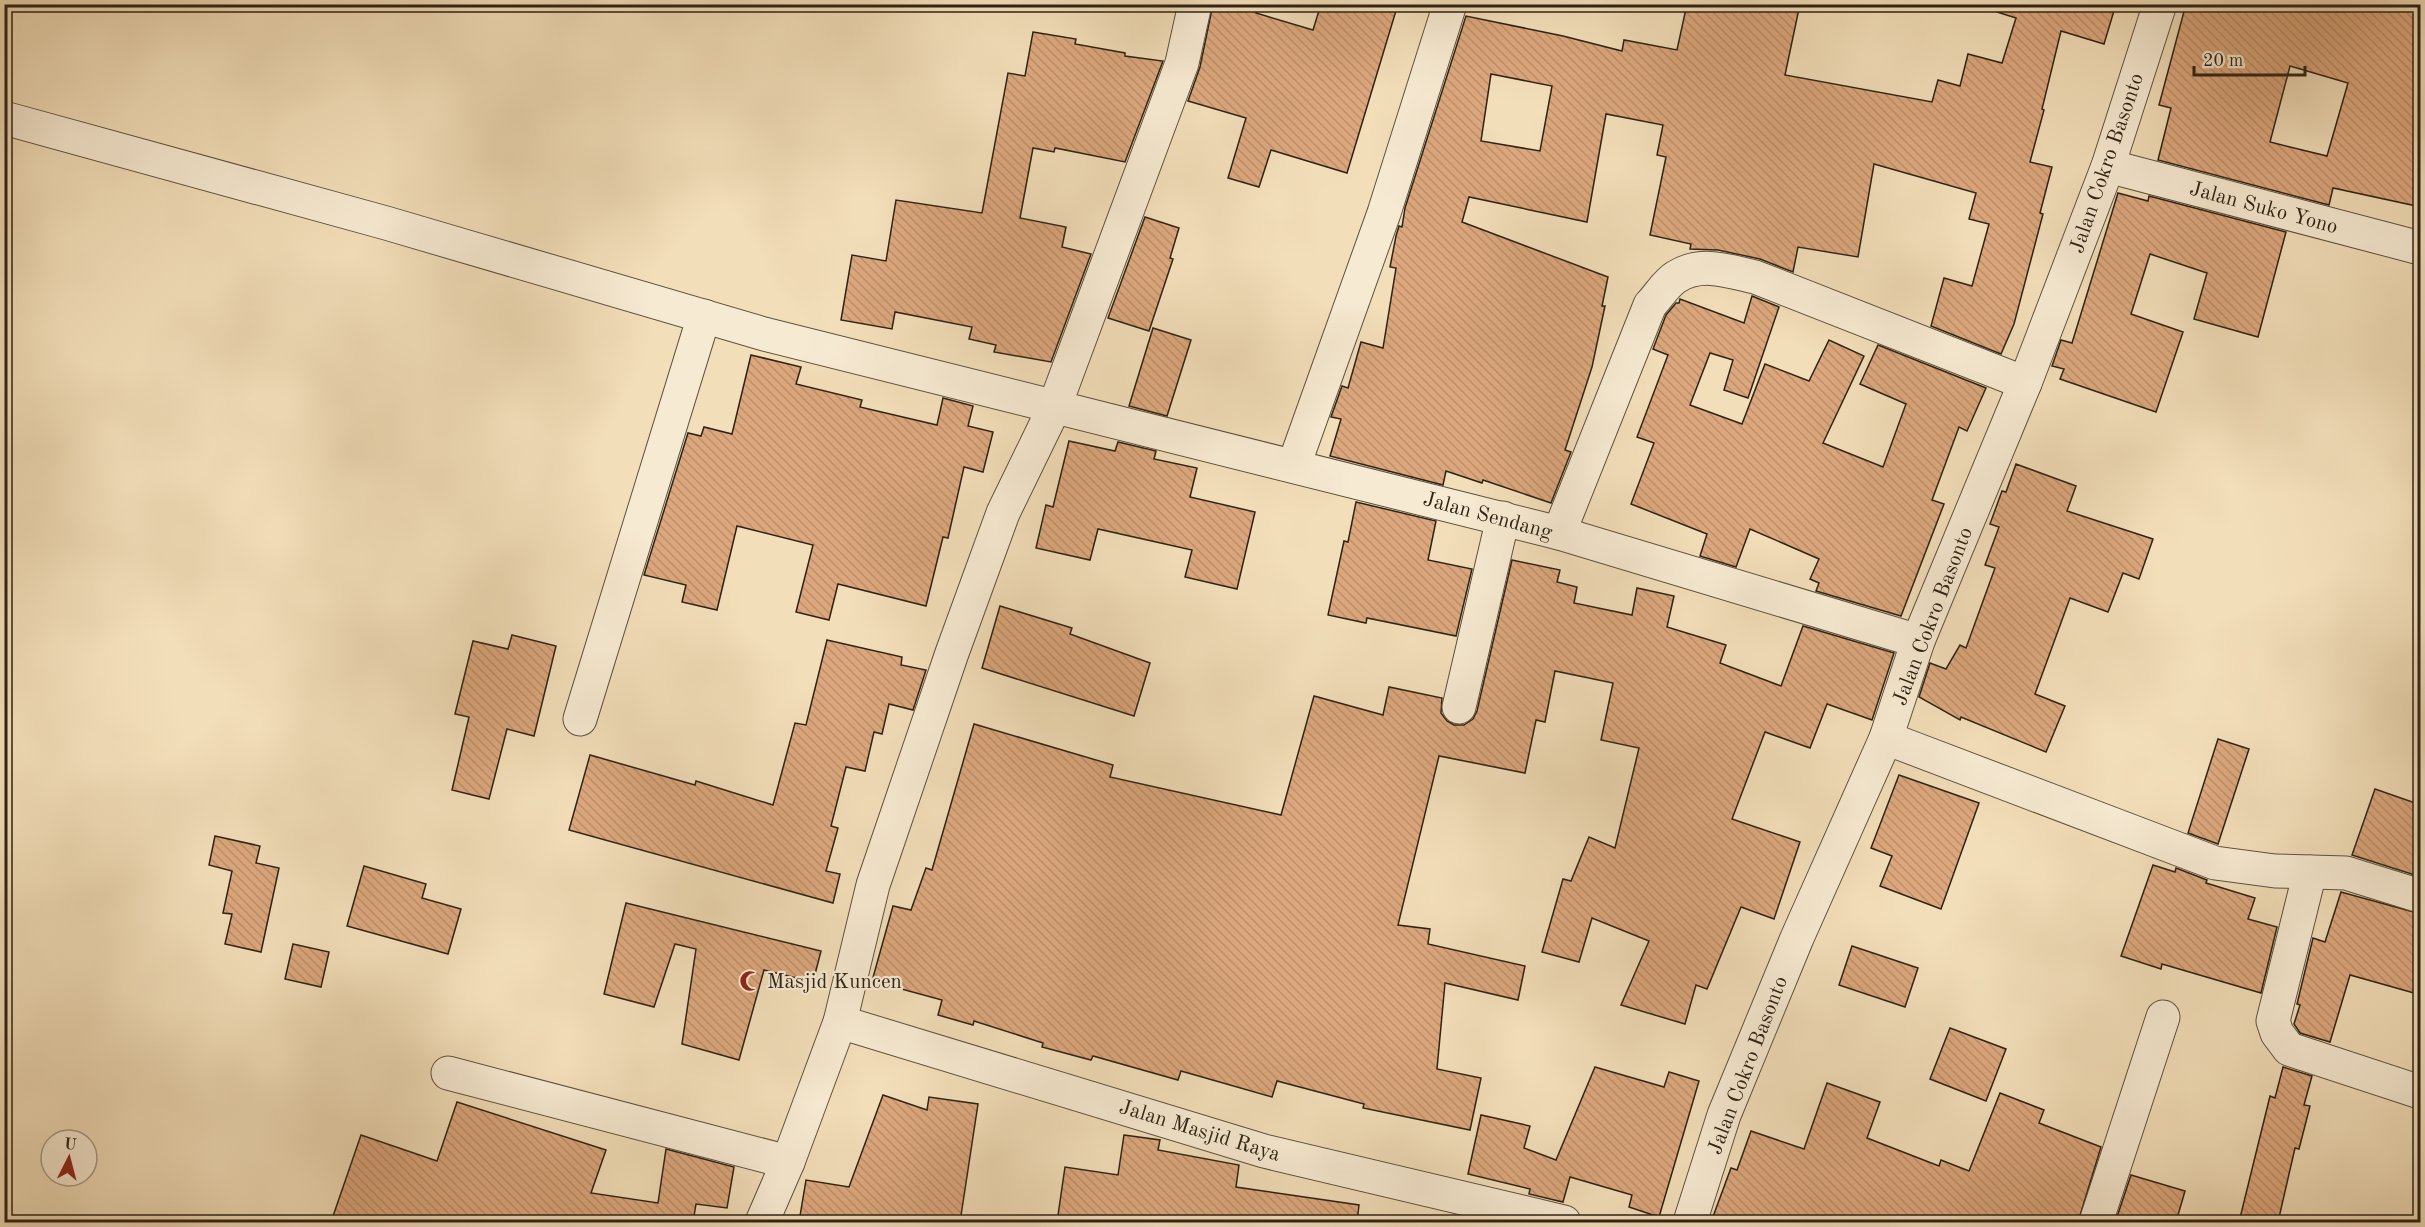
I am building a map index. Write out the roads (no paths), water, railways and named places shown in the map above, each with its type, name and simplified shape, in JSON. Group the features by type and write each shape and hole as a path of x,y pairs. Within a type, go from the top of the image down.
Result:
{"street":[{"path":"762,1222 788,1162 840,1022 873,885 948,664 1003,513 1054,408 1182,63 1195,4"},
{"path":"1294,465 1384,213 1450,4"},
{"name":"Jalan Cokro Basonto","path":"1690,1222 1724,1115 1797,938 1886,738 1918,641 2025,383 2108,166 2160,4"},
{"name":"Jalan Sendang","path":"4,118 386,223 764,334 1559,533 1918,641"},
{"name":"Jalan Suko Yono","path":"2108,166 2421,248"},
{"path":"1559,533 1650,305 1675,277 1696,268 1715,268 1755,277 2025,383"},
{"path":"580,719 704,316"},
{"path":"1459,707 1503,518"},
{"path":"1886,738 2216,863 2275,871 2346,873 2421,896"},
{"path":"2310,872 2273,1021 2277,1033 2289,1049 2421,1092"},
{"path":"2096,1222 2163,1017"},
{"name":"Jalan Masjid Raya","path":"840,1022 1264,1151 1564,1222"},
{"path":"448,1073 788,1162"}],"place":[{"name":"Masjid Kuncen","path":"750,981"}]}
